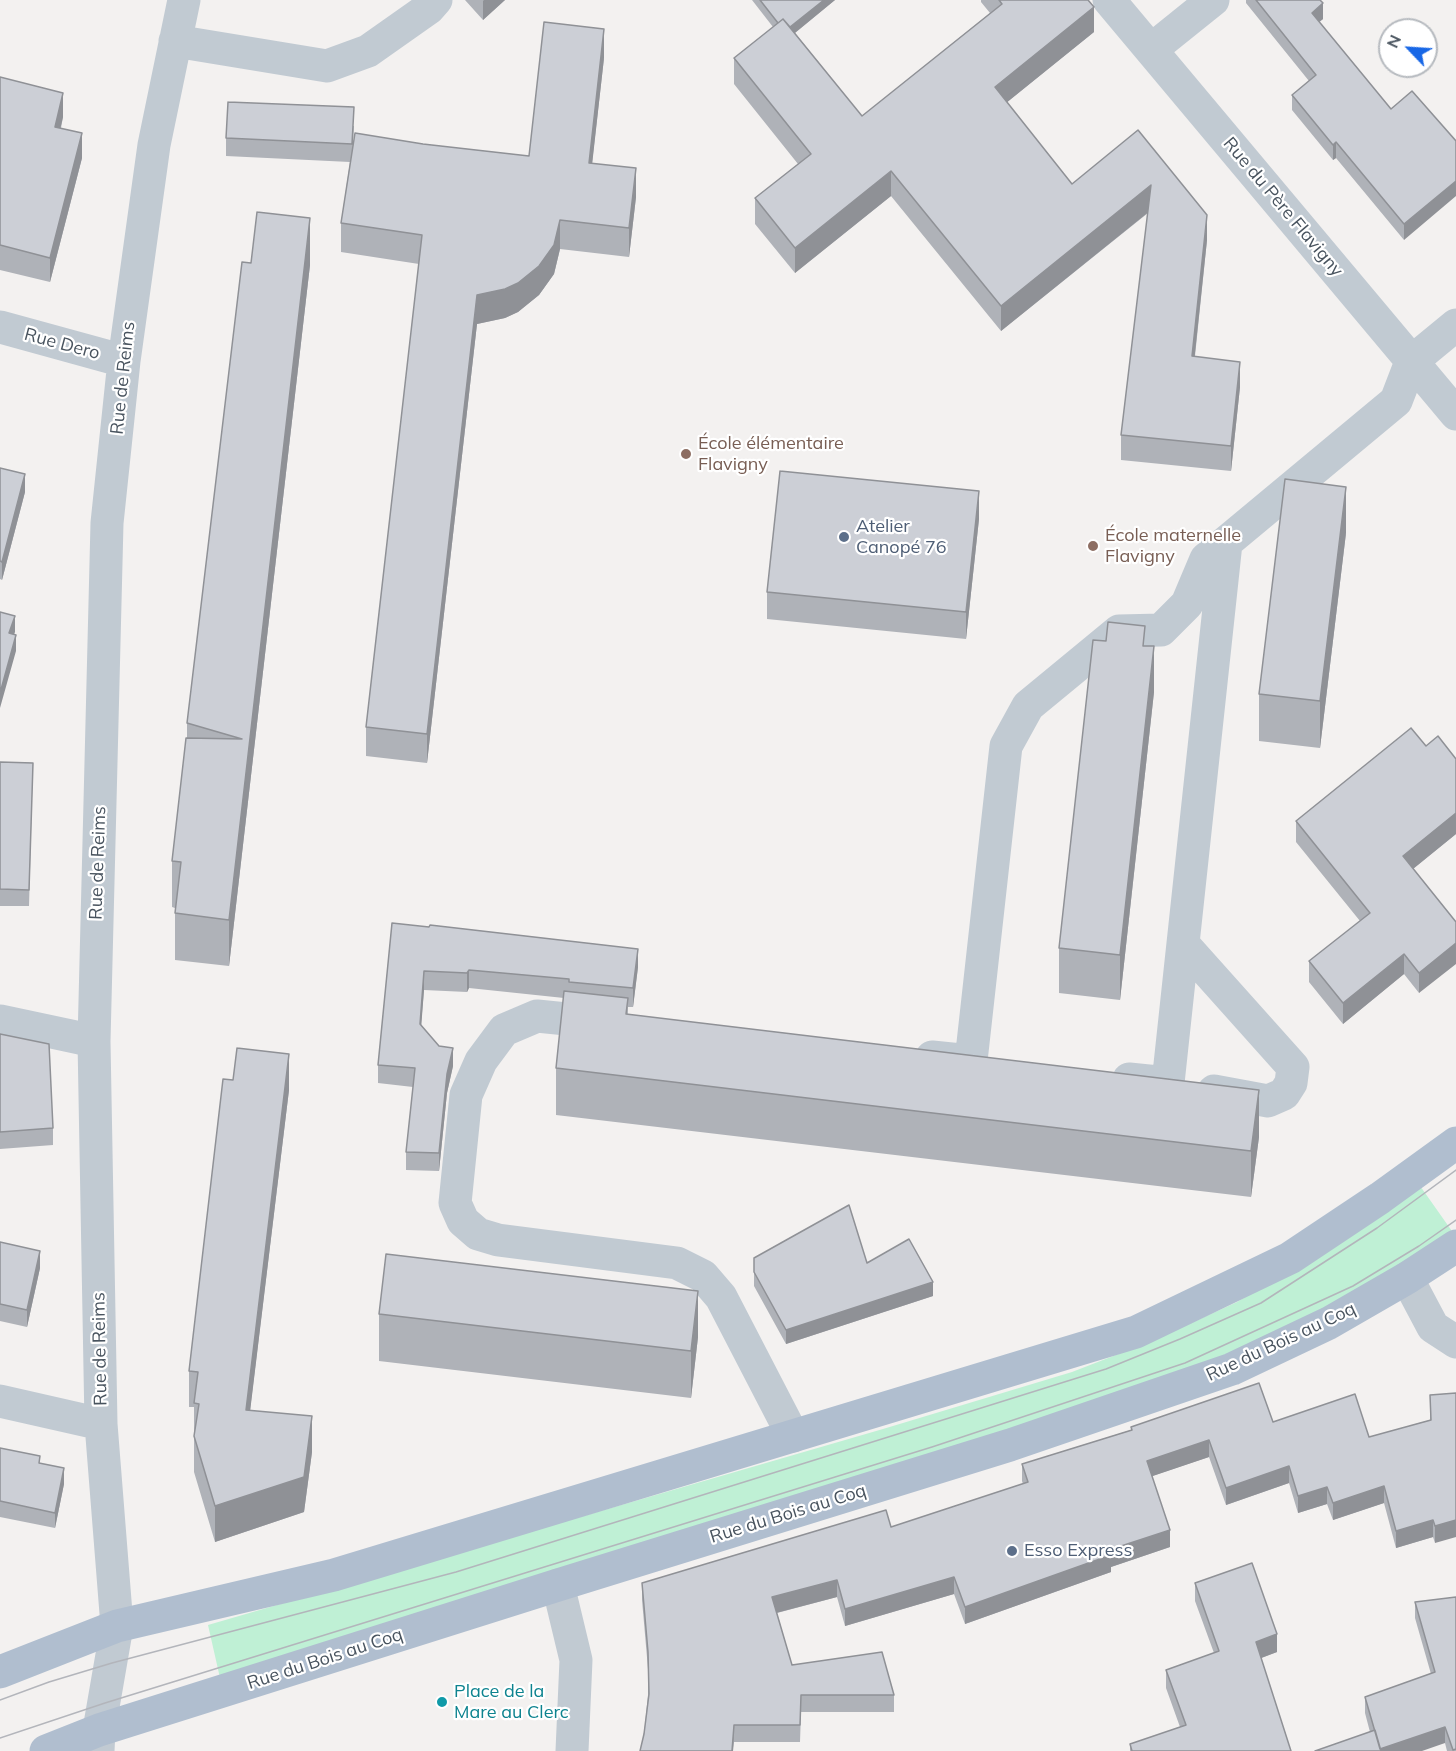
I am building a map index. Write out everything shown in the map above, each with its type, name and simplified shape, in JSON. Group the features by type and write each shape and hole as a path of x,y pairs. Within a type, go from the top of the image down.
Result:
{"main road":[{"path":"0,1672 117,1626 334,1575 1136,1332 1290,1258 1380,1198 1456,1143"},
{"name":"Rue du Bois au Coq","path":"46,1751 99,1741 558,1585 1010,1445 1232,1369 1329,1323 1407,1278 1456,1246"}],"street":[{"name":"Rue de Reims","path":"99,1741 117,1626 101,1424 94,1041 107,523 124,361 154,145 184,0"},
{"path":"175,42 327,66 369,51 429,8 436,0"},
{"name":"Rue du Père Flavigny","path":"1109,0 1456,414"},
{"path":"1152,49 1213,0"},
{"path":"971,1060 1006,746 1028,706 1119,631 1161,630 1187,604 1206,558 1396,401 1411,362 1456,325"},
{"name":"Rue Dero","path":"0,327 124,361"},
{"path":"1168,1083 1226,543"},
{"path":"1099,1075 1168,1083 1268,1101 1284,1094 1291,1083 1293,1067 1183,944"},
{"path":"631,1026 537,1016 504,1030 481,1061 466,1095 455,1203 463,1221 478,1234 498,1240 677,1263 703,1276 721,1297 793,1436"},
{"path":"0,1021 94,1041"},
{"path":"900,1053 1006,1065"},
{"path":"1407,1278 1433,1327 1456,1342"},
{"path":"0,1401 101,1424"},
{"path":"558,1585 576,1660 572,1751"}],"green space":[{"path":"1418,1183 1454,1234 1389,1276 1260,1341 1183,1374 220,1678 208,1625 1072,1372 1152,1341 1237,1302 1324,1250"}],"building":[{"path":"760,0 824,0 790,27 783,19 778,23"},
{"path":"999,0 1088,0 1094,7 995,87 1072,184 1138,130 1207,215 1192,356 1240,362 1231,446 1121,435 1151,185 1001,306 891,171 795,248 755,198 811,154 734,58 783,19 862,116 1002,4"},
{"path":"1256,0 1320,0 1323,3 1312,13 1391,109 1412,91 1456,141 1456,181 1404,224 1336,142 1333,145 1292,95 1316,75"},
{"path":"544,22 604,29 589,163 636,168 629,228 560,220 554,245 539,266 518,283 505,289 477,295 427,734 366,727 422,235 341,223 355,133 423,144 529,156"},
{"path":"0,77 63,93 55,127 82,133 50,258 0,245"},
{"path":"228,102 354,107 352,144 226,138"},
{"path":"257,212 310,218 229,920 175,913 181,862 172,861 186,738 242,739 187,723 242,262 251,263"},
{"path":"0,468 25,474 2,562 0,561"},
{"path":"780,471 979,491 966,612 767,592"},
{"path":"1285,479 1346,487 1320,701 1259,694"},
{"path":"0,612 15,616 9,633 16,635 0,693"},
{"path":"1108,622 1145,626 1143,646 1154,646 1120,955 1059,948 1093,640 1106,641"},
{"path":"1411,728 1426,746 1438,736 1456,759 1456,813 1403,856 1456,922 1456,943 1419,973 1404,954 1343,1003 1309,961 1370,913 1296,821"},
{"path":"0,762 33,763 29,890 0,889"},
{"path":"392,923 429,927 430,925 638,949 633,988 569,982 569,979 469,970 467,973 424,971 420,1024 439,1046 453,1048 447,1074 439,1153 406,1152 415,1068 378,1065"},
{"path":"564,991 628,998 626,1014 1259,1090 1251,1151 556,1068"},
{"path":"0,1034 49,1044 53,1128 0,1132"},
{"path":"237,1048 289,1054 246,1410 312,1416 304,1477 215,1506 194,1436 199,1404 194,1403 198,1372 189,1371 223,1079 233,1080"},
{"path":"849,1205 867,1263 909,1239 933,1282 786,1330 754,1272 754,1258"},
{"path":"0,1242 40,1251 27,1310 0,1304"},
{"path":"386,1254 698,1291 691,1351 379,1314"},
{"path":"1259,1383 1273,1422 1355,1394 1369,1437 1431,1420 1430,1395 1456,1393 1456,1520 1435,1526 1433,1520 1396,1531 1384,1486 1333,1503 1327,1487 1298,1496 1289,1466 1226,1488 1209,1440 1147,1461 1170,1530 1109,1550 1111,1555 965,1607 954,1577 845,1609 837,1580 772,1597 792,1665 882,1652 894,1695 801,1695 800,1725 734,1725 732,1751 640,1751 649,1694 642,1583 886,1510 891,1527 1028,1482 1022,1464 1132,1430 1131,1427"},
{"path":"0,1448 40,1456 39,1463 64,1468 55,1513 0,1501"},
{"path":"1252,1563 1277,1634 1256,1642 1291,1751 1132,1751 1130,1744 1186,1725 1166,1670 1219,1651 1195,1583"},
{"path":"1456,1597 1456,1749 1453,1750 1445,1727 1380,1749 1365,1697 1435,1672 1415,1602"},
{"path":"1375,1730 1381,1751 1315,1751"}],"tram line":[{"path":"0,1700 112,1663 456,1572 1106,1369 1261,1303 1377,1228 1456,1170"},
{"path":"0,1738 105,1703 932,1447 1185,1363 1353,1286 1419,1246 1456,1220"}],"place":[{"name":"École élémentaire Flavigny","path":"686,454"},
{"name":"Atelier Canopé 76","path":"844,537"},
{"name":"École maternelle Flavigny","path":"1093,546"},
{"name":"Esso Express","path":"1012,1551"},
{"name":"Place de la Mare au Clerc","path":"442,1702"}]}
